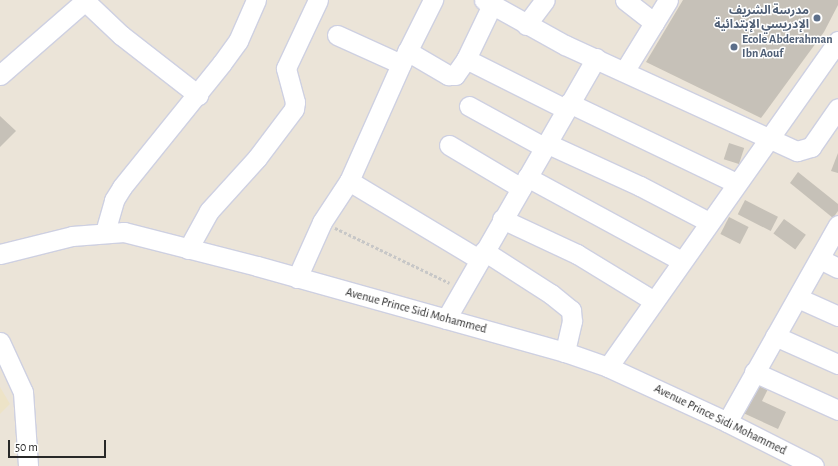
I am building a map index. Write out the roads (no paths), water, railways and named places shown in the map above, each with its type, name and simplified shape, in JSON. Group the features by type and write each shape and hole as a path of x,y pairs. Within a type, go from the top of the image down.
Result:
{"street":[{"path":"104,232 114,200 126,181 198,95 238,41 256,0"},
{"path":"188,249 209,211 258,158 294,110 295,102 286,68 318,0"},
{"path":"297,278 322,222 349,180 404,58 433,0"},
{"path":"526,25 545,0"},
{"path":"625,0 654,23"},
{"path":"625,70 668,0"},
{"path":"0,75 85,1 121,35 198,95"},
{"path":"337,34 452,76 466,59 488,3 526,25 625,70 767,139 797,151 804,151 810,147 838,108"},
{"path":"608,367 767,139 838,41"},
{"path":"446,319 462,288 596,58"},
{"path":"466,59 736,183"},
{"path":"469,106 545,145 640,186 709,222"},
{"path":"449,145 682,261"},
{"path":"349,180 546,290 571,310 572,321 565,352"},
{"path":"502,219 577,254 654,301"},
{"path":"727,422 838,226"},
{"name":"Avenue Prince Sidi Mohammed","path":"0,254 72,236 104,232 124,232 565,352 608,367 727,422 814,466"},
{"path":"820,259 838,268"},
{"path":"798,298 838,316"},
{"path":"775,336 838,364"},
{"path":"0,342 23,392 28,466"},
{"path":"754,372 838,410"}],"place":[{"name":"مدرسة الشريف الإدريسي الإبتدائية","path":"817,18"},
{"name":"Ecole Abderahman Ibn Aouf","path":"734,47"}]}
